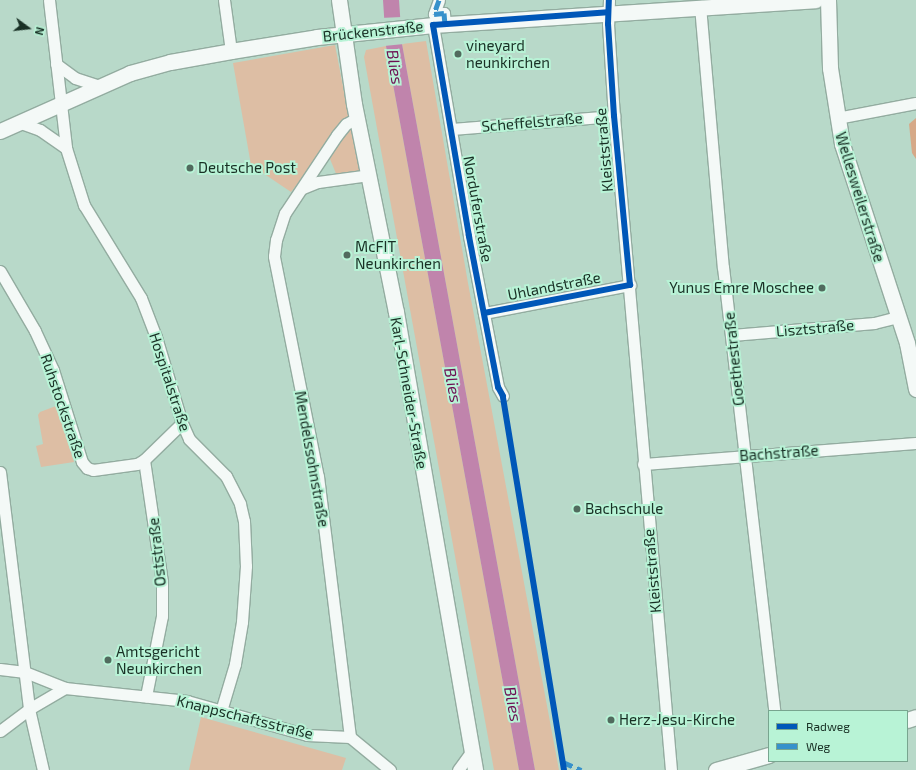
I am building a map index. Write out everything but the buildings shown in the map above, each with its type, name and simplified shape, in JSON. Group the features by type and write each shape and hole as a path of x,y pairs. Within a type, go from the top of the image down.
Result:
{"street":[{"name":"Hospitalstraße","path":"48,0 66,148 84,205 140,298 159,344 182,423 189,439 226,476 235,490 244,521 246,566 242,622 235,664 221,711"},
{"path":"224,0 231,51"},
{"name":"Karl-Schneider-Straße","path":"339,0 343,35 357,118 396,312 470,752 475,770"},
{"path":"434,25 444,13 434,14 439,0"},
{"name":"Brückenstraße","path":"0,131 21,123 130,73 170,62 231,51 343,35 608,6 700,6 815,0"},
{"name":"Wellesweilerstraße","path":"828,0 830,68 842,144 907,343 916,389"},
{"name":"Kleiststraße","path":"608,6 614,116 630,285 643,464 671,770"},
{"name":"Goethestraße","path":"700,6 744,455 774,710"},
{"name":"Norduferstraße","path":"434,25 484,313 498,388 502,396"},
{"path":"56,64 75,78 99,86"},
{"path":"837,118 916,102"},
{"name":"Scheffelstraße","path":"451,128 614,116"},
{"name":"Mendelssohnstraße","path":"350,737 318,477 274,256 276,240 285,213 337,135 346,124 357,118"},
{"path":"21,123 40,130 66,148"},
{"path":"302,188 318,182 369,175"},
{"name":"Ruhstockstraße","path":"0,271 35,331 53,370 82,462 87,468 93,470 122,466 144,460"},
{"name":"Uhlandstraße","path":"484,313 630,285"},
{"name":"Lisztstraße","path":"732,335 874,323 898,317"},
{"path":"144,460 182,423"},
{"name":"Bachstraße","path":"643,464 744,455 916,443"},
{"name":"Oststraße","path":"144,460 162,582 162,616 146,696"},
{"path":"0,472 30,709 43,770"},
{"name":"Knappschaftsstraße","path":"0,669 25,672 65,688 187,701 306,735 350,737"},
{"path":"0,731 30,709 65,688"},
{"path":"350,737 390,770"},
{"path":"458,770 470,752"},
{"name":"Karl-Schneider-Straße","path":"469,770 470,752"},
{"path":"716,770 768,755"}],"shaded area":[{"path":"426,41 468,283 559,770 535,770 402,44"},
{"path":"335,45 349,118 291,192 251,165 233,63"},
{"path":"386,46 519,770 494,770 364,57 366,50"},
{"path":"916,118 916,159 912,153 909,124"},
{"path":"351,129 360,172 337,176 330,159 345,131"},
{"path":"56,406 74,462 41,467 36,446 43,444 38,415 40,412"},
{"path":"201,717 346,758 342,770 189,770"}],"water":[{"name":"Blies","path":"383,0 399,0 402,44 535,770 519,770 386,46"}],"pier":[{"path":"402,17 404,44 384,46 380,18"}],"marked path":[{"path":"439,0 434,14 444,13 445,24"},
{"path":"563,762 581,770"}],"cycle path":[{"path":"484,313 630,285 614,116 608,24 609,0"},
{"path":"564,770 503,396 498,387 469,236 433,25 608,12"}],"place":[{"name":"vineyard neunkirchen","path":"458,54"},
{"name":"Deutsche Post","path":"190,168"},
{"name":"McFIT Neunkirchen","path":"347,255"},
{"name":"Yunus Emre Moschee","path":"822,288"},
{"name":"Bachschule","path":"577,509"},
{"name":"Amtsgericht Neunkirchen","path":"108,660"},
{"name":"Herz-Jesu-Kirche","path":"611,720"}]}
